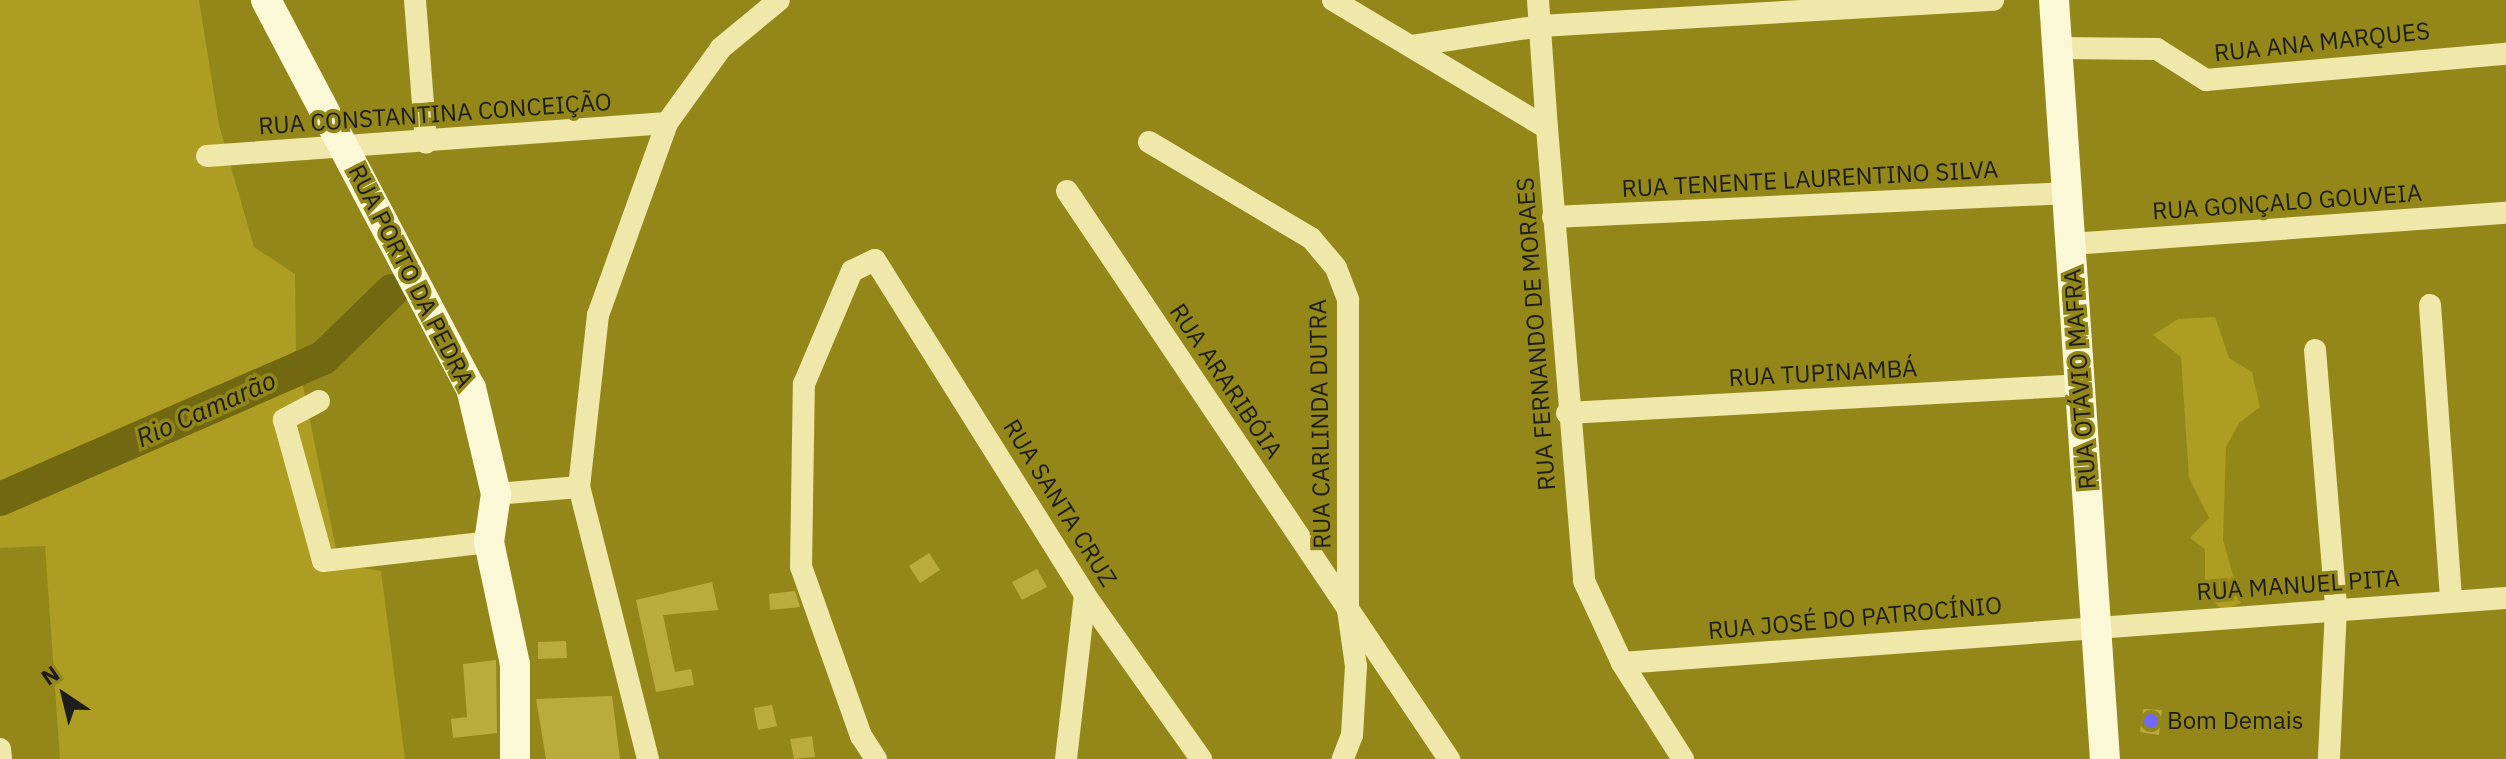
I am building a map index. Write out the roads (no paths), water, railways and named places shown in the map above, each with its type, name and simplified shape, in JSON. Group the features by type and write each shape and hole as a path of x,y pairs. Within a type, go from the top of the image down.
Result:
{"main road":[{"name":"RUA PORTO DA PEDRA","path":"266,0 419,283 471,388 496,494 489,542 515,664 515,759"},
{"name":"RUA OTÁVIO MAFRA","path":"2054,0 2082,385 2093,624 2105,759"}],"street":[{"path":"415,0 426,143"},
{"path":"648,759 579,487 598,315 667,123 721,48 779,0"},
{"path":"1333,0 1547,128"},
{"name":"RUA FERNANDO DE MORAES","path":"1538,0 1567,413 1584,581 1622,663 1683,759"},
{"path":"1411,46 1540,26 1993,0"},
{"name":"RUA ANA MARQUES","path":"2057,48 2157,49 2206,80 2398,60 2506,54"},
{"name":"RUA CONSTANTINA CONCEIÇÃO","path":"207,156 346,149 667,123"},
{"name":"RUA CARLINDA DUTRA","path":"1149,142 1278,214 1311,238 1336,268 1348,300 1348,610 1356,666 1352,735 1343,759"},
{"name":"RUA ARARIBÓIA","path":"1067,191 1449,759"},
{"name":"RUA TENENTE LAURENTINO SILVA","path":"1553,217 2068,193"},
{"name":"RUA GONÇALO GOUVEIA","path":"2071,244 2506,213"},
{"name":"RUA SANTA CRUZ","path":"876,759 861,736 801,567 804,384 852,271 863,261 885,268 1085,595 1201,759"},
{"path":"2430,305 2451,600"},
{"path":"2315,350 2336,608 2329,759"},
{"name":"RUA TUPINAMBÁ","path":"1567,413 2082,385"},
{"path":"319,401 284,420 323,561 489,542"},
{"path":"496,494 579,487"},
{"path":"1066,759 1085,595"},
{"name":"RUA MANUEL PITA","path":"2093,624 2506,598"},
{"name":"RUA JOSÉ DO PATROCÍNIO","path":"1622,663 2093,624"},
{"path":"0,749 1,759"}],"waterway":[{"name":"Rio Camarão","path":"0,499 323,358 392,291"}],"place":[{"name":"Bom Demais","path":"2151,721"}]}
